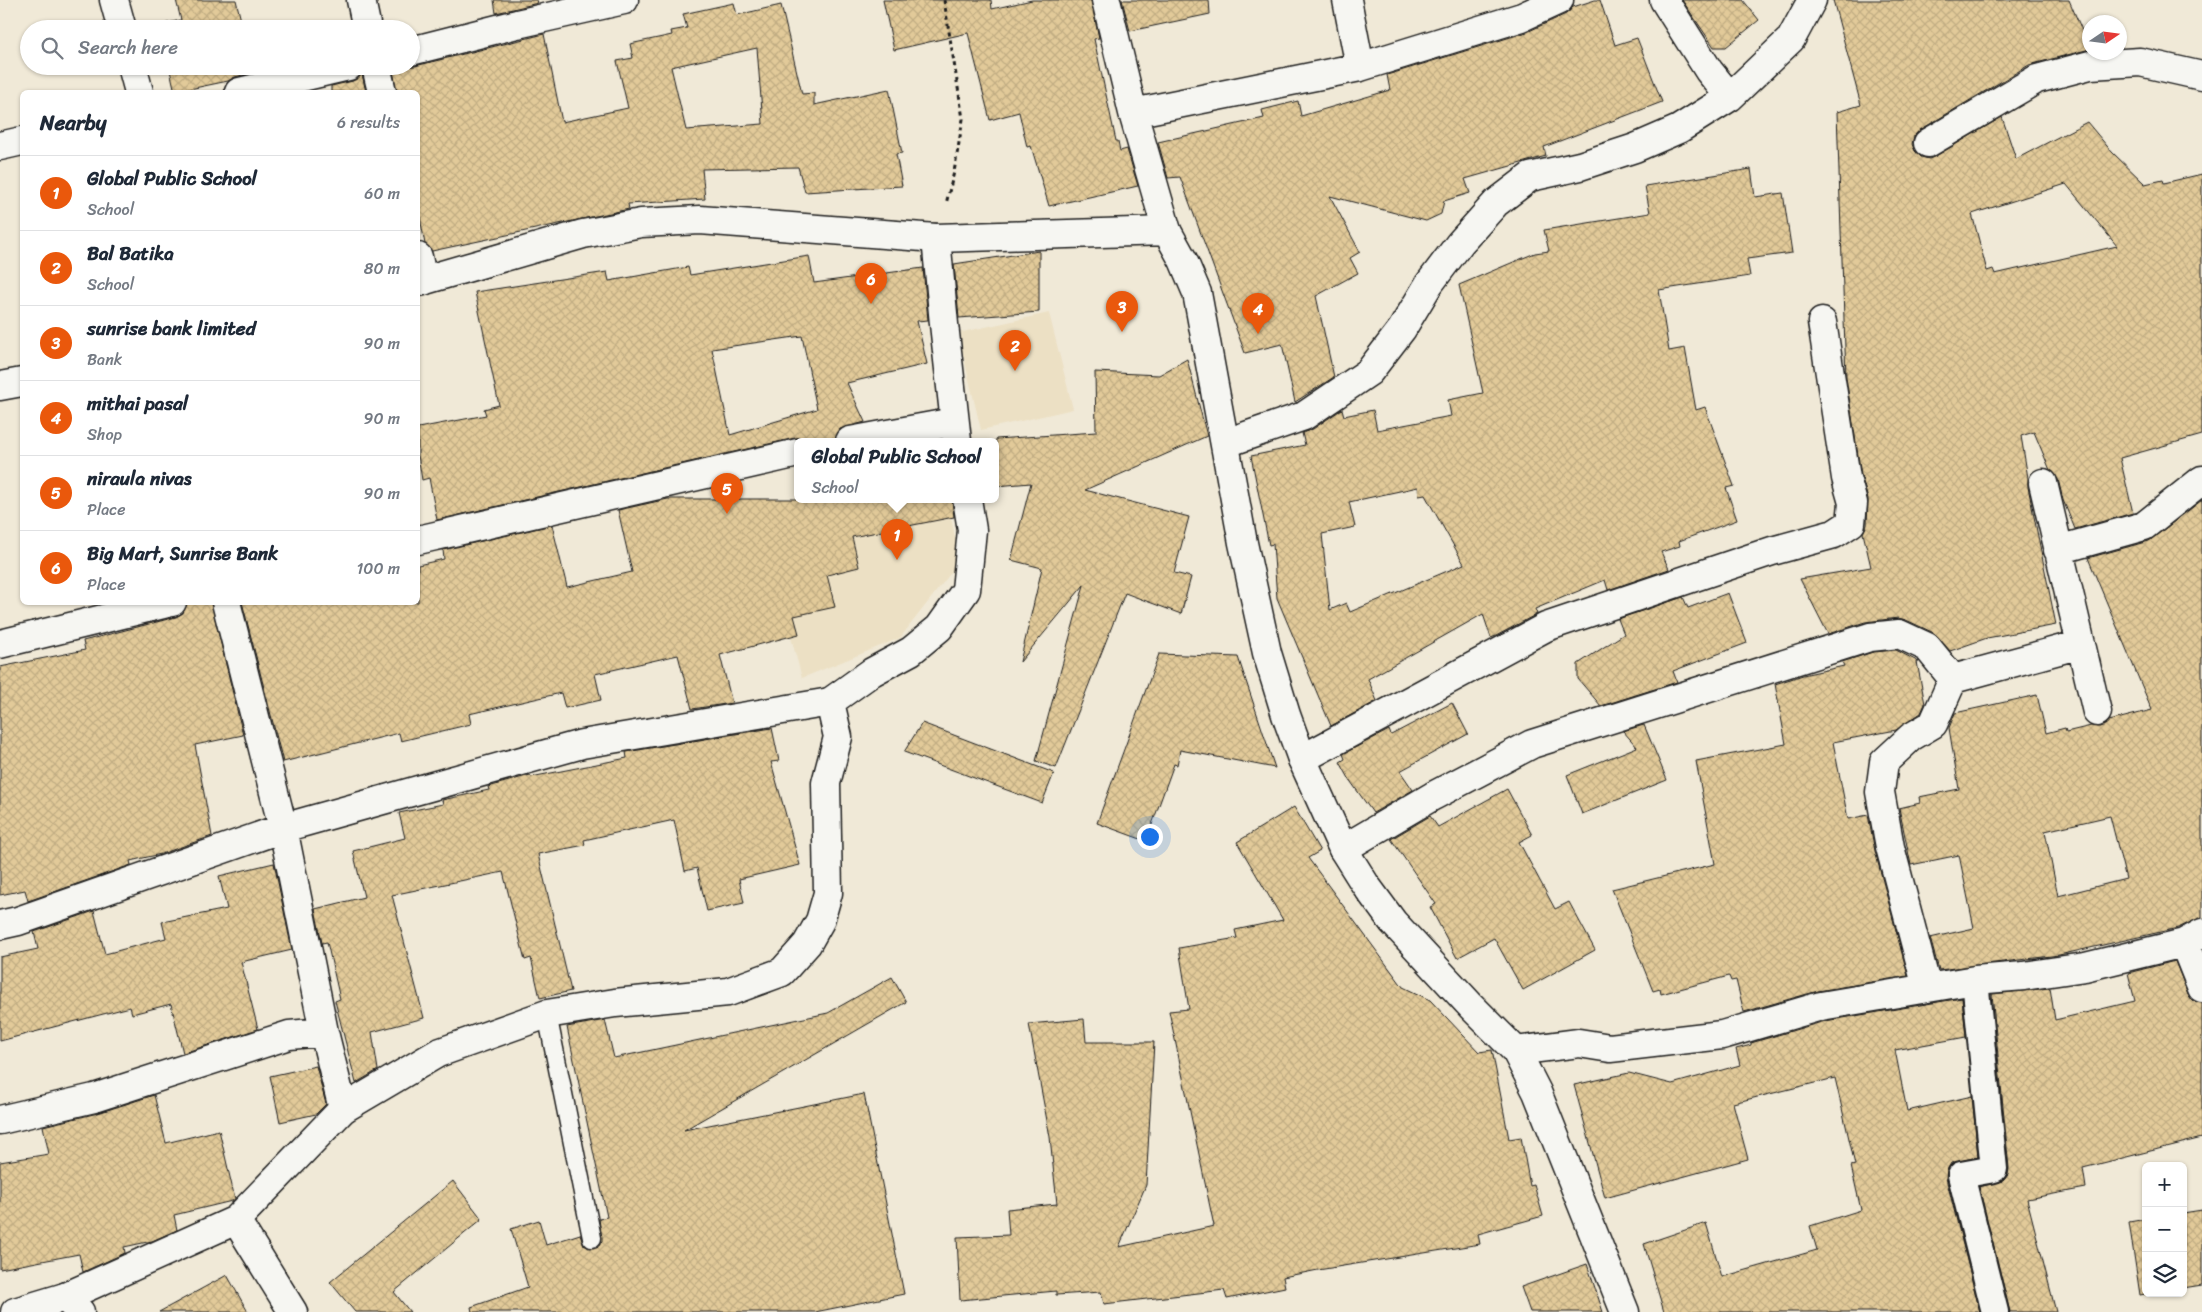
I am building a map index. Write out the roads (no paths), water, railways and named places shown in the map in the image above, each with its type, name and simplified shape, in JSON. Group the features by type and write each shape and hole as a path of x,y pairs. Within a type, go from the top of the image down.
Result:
{"street":[{"path":"114,0 120,20"},
{"path":"361,0 365,20"},
{"path":"1106,0 1133,113 1167,231 1183,260 1197,292 1243,543 1267,653 1302,759 1343,849 1393,922 1471,1006 1516,1051 1537,1092 1624,1312"},
{"path":"1347,0 1360,67"},
{"path":"1133,113 1360,67 1522,17 1559,0"},
{"path":"1664,0 1709,71 1730,97"},
{"path":"1226,443 1304,416 1369,372 1402,329 1429,284 1460,243 1496,203 1530,177 1580,166 1635,148 1678,129 1730,97 1792,39 1812,0"},
{"path":"420,49 608,2"},
{"path":"1928,143 2037,79 2090,64 2140,62 2202,76"},
{"path":"134,75 138,90"},
{"path":"247,90 311,75"},
{"path":"378,75 382,90"},
{"path":"0,146 20,141"},
{"path":"420,273 583,234 640,223 700,220 936,238 1167,231"},
{"path":"885,438 956,432 936,238"},
{"path":"1302,759 1546,626 1772,551 1834,534 1851,523 1853,503 1846,478 1822,322"},
{"path":"0,386 20,382"},
{"path":"420,540 794,454"},
{"path":"2058,550 2144,526 2202,480"},
{"path":"2043,483 2097,712"},
{"path":"0,925 18,921 283,828 582,744 830,702 872,672 911,651 939,628 966,590 972,530 968,503"},
{"path":"0,644 160,605"},
{"path":"227,605 283,828 324,1032 343,1109"},
{"path":"1343,849 1433,796 1532,744 1870,637 1899,634 1926,647 1953,679"},
{"path":"1953,679 2081,644"},
{"path":"1927,988 1890,847 1880,792 1884,762 1911,737 1933,724 1953,679"},
{"path":"15,1312 72,1304 236,1220 343,1109 438,1053 547,1014 615,1004 728,992 782,972 807,944 820,921 828,893 826,783 838,737 830,702"},
{"path":"1516,1051 1580,1043 1610,1048 1722,1035 1821,1006 1975,980 2024,976 2085,967 2193,938 2202,988"},
{"path":"1975,980 1994,1169 1961,1175 1995,1312"},
{"path":"0,1120 94,1098 289,1036 324,1032"},
{"path":"236,1220 292,1312"}],"lane":[{"path":"547,1014 592,1238"}],"place":[{"name":"Big Mart, Sunrise Bank","path":"871,304"},
{"name":"sunrise bank limited","path":"1122,332"},
{"name":"mithai pasal","path":"1258,334"},
{"name":"Bal Batika","path":"1015,371"},
{"name":"niraula nivas","path":"727,514"},
{"name":"Global Public School","path":"897,560"}]}
